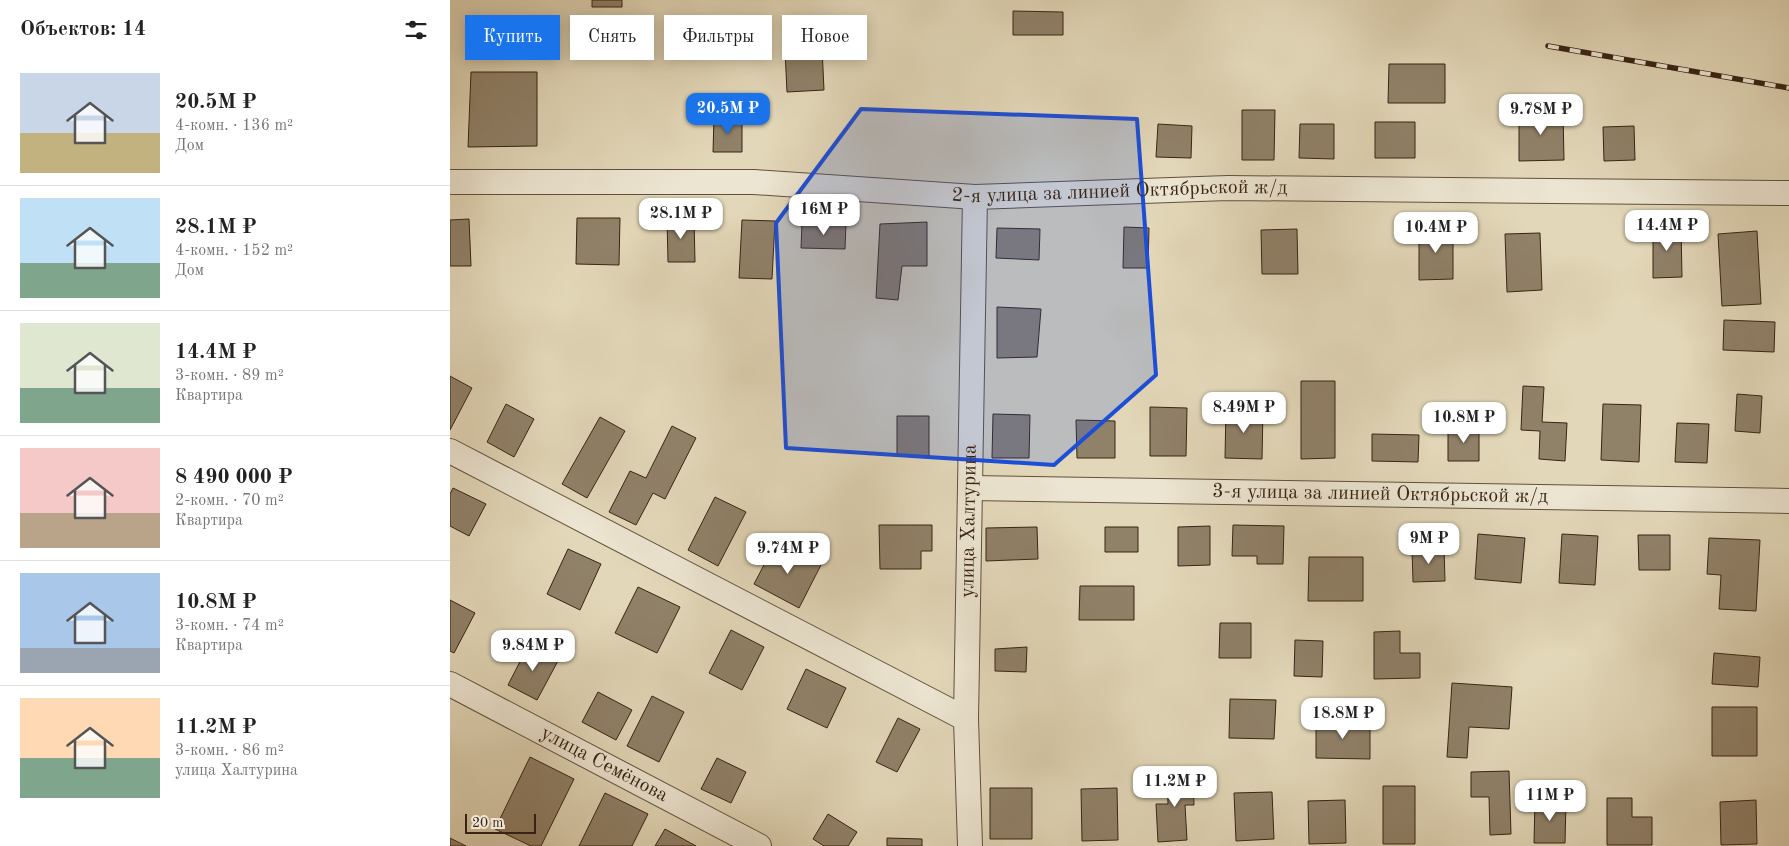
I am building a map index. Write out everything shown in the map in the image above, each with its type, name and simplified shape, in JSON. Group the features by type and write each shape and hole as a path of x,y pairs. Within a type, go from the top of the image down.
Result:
{"street":[{"name":"2-я улица за линией Октябрьской ж/д","path":"450,182 754,182 975,197 1228,188 1789,193"},
{"name":"улица Халтурина","path":"970,846 966,719 975,197"},
{"path":"450,451 966,719"},
{"name":"3-я улица за линией Октябрьской ж/д","path":"970,488 1789,501"},
{"name":"улица Семёнова","path":"450,684 759,846"}],"highlighted area":[{"path":"861,109 1137,119 1156,375 1054,465 786,448 776,223"}],"building":[{"path":"592,0 622,0 622,7 592,7"},
{"path":"1013,11 1063,12 1063,35 1013,35"},
{"path":"785,60 823,60 824,90 787,92"},
{"path":"1389,64 1445,64 1445,103 1388,103"},
{"path":"471,72 537,72 537,146 468,147"},
{"path":"1242,110 1275,110 1274,160 1242,160"},
{"path":"1519,112 1563,112 1564,160 1519,161"},
{"path":"714,117 742,117 742,152 713,152"},
{"path":"1375,122 1415,122 1415,158 1375,158"},
{"path":"1158,124 1192,126 1191,158 1156,157"},
{"path":"1300,124 1334,124 1334,159 1299,158"},
{"path":"1634,126 1635,160 1604,161 1603,127"},
{"path":"577,218 620,218 619,265 576,264"},
{"path":"694,218 695,262 668,262 667,219"},
{"path":"469,219 471,266 450,266 450,220"},
{"path":"742,220 775,221 772,279 739,278"},
{"path":"927,222 927,266 902,266 898,300 876,298 880,224"},
{"path":"802,223 846,223 845,249 801,248"},
{"path":"1681,226 1682,277 1653,278 1653,227"},
{"path":"1124,227 1149,228 1148,268 1123,268"},
{"path":"997,228 1040,229 1039,260 996,258"},
{"path":"1419,228 1453,228 1453,279 1419,280"},
{"path":"1297,229 1298,274 1262,274 1261,230"},
{"path":"1757,231 1761,304 1722,306 1718,234"},
{"path":"1540,233 1542,290 1507,292 1505,234"},
{"path":"997,307 1041,309 1037,357 997,358"},
{"path":"1724,320 1775,322 1774,352 1723,350"},
{"path":"450,376 472,388 450,430"},
{"path":"1301,381 1335,381 1335,458 1301,459"},
{"path":"1523,386 1544,387 1542,422 1567,423 1565,461 1539,459 1540,431 1521,430"},
{"path":"1737,394 1762,396 1760,433 1735,431"},
{"path":"506,404 534,419 514,457 487,442"},
{"path":"1603,404 1641,405 1639,462 1601,460"},
{"path":"1150,407 1187,408 1186,456 1150,456"},
{"path":"1226,409 1263,410 1262,459 1225,458"},
{"path":"993,414 1030,415 1029,458 992,458"},
{"path":"897,416 929,416 929,456 897,456"},
{"path":"600,417 625,431 587,498 562,484"},
{"path":"1076,420 1115,421 1115,458 1077,458"},
{"path":"1677,423 1709,424 1707,463 1675,462"},
{"path":"672,426 696,438 665,499 653,493 636,525 609,512 630,471 646,478"},
{"path":"1448,427 1479,427 1479,461 1448,461"},
{"path":"1372,434 1419,435 1418,462 1372,461"},
{"path":"453,488 486,504 469,536 450,526 450,494"},
{"path":"715,497 746,512 718,566 688,550"},
{"path":"879,525 932,525 932,551 921,551 921,569 880,569"},
{"path":"1233,525 1284,526 1283,564 1257,564 1257,556 1232,556"},
{"path":"1210,526 1210,565 1178,566 1178,527"},
{"path":"1037,527 1038,559 986,561 986,528"},
{"path":"1105,527 1138,527 1138,552 1105,552"},
{"path":"1478,534 1525,538 1521,583 1475,579"},
{"path":"1562,534 1598,536 1595,585 1559,583"},
{"path":"1638,535 1670,535 1670,570 1639,570"},
{"path":"1709,538 1760,540 1756,611 1719,609 1721,575 1707,574"},
{"path":"776,542 821,565 799,608 754,584"},
{"path":"1444,548 1445,581 1413,582 1412,549"},
{"path":"568,549 601,564 580,610 547,594"},
{"path":"1309,557 1363,557 1363,601 1308,601"},
{"path":"1080,586 1134,586 1134,620 1079,620"},
{"path":"638,587 680,607 657,653 615,633"},
{"path":"450,600 475,613 454,653 450,651"},
{"path":"1220,623 1251,623 1251,658 1219,658"},
{"path":"731,630 764,647 742,690 709,673"},
{"path":"1400,631 1400,653 1420,653 1420,678 1374,679 1374,632"},
{"path":"1295,640 1323,641 1322,677 1294,676"},
{"path":"529,644 559,659 537,700 508,685"},
{"path":"1027,647 1026,672 995,671 995,649"},
{"path":"1714,653 1760,657 1758,687 1712,684"},
{"path":"806,669 846,688 827,728 787,709"},
{"path":"1452,683 1512,687 1509,729 1469,727 1467,758 1447,757"},
{"path":"598,692 632,710 616,740 582,722"},
{"path":"652,696 684,712 659,762 627,746"},
{"path":"1230,699 1276,700 1274,739 1229,738"},
{"path":"1712,707 1757,707 1757,756 1712,756"},
{"path":"898,718 920,729 897,772 876,762"},
{"path":"1316,721 1370,721 1370,759 1316,758"},
{"path":"530,757 574,779 541,846 531,846 495,829"},
{"path":"717,758 746,772 731,803 701,789"},
{"path":"1509,771 1511,834 1490,835 1489,797 1471,797 1471,772"},
{"path":"1193,773 1194,805 1185,805 1187,840 1158,842 1156,804 1168,804 1167,774"},
{"path":"1383,786 1415,786 1415,844 1383,844"},
{"path":"990,788 1032,788 1032,839 990,839"},
{"path":"1117,788 1118,840 1082,841 1081,789"},
{"path":"1272,792 1274,839 1236,841 1234,793"},
{"path":"605,793 648,814 632,846 579,846"},
{"path":"1607,798 1632,798 1632,817 1652,817 1652,845 1607,845"},
{"path":"1345,800 1346,843 1309,844 1308,801"},
{"path":"1535,800 1566,801 1565,843 1534,843"},
{"path":"1756,800 1757,844 1721,845 1720,802"},
{"path":"828,814 857,832 848,846 824,846 813,839"},
{"path":"665,829 696,846 655,846"},
{"path":"450,838 466,846 450,846"},
{"path":"887,838 922,839 922,846 887,846"}],"railway":[{"path":"1548,46 1789,88"}]}
